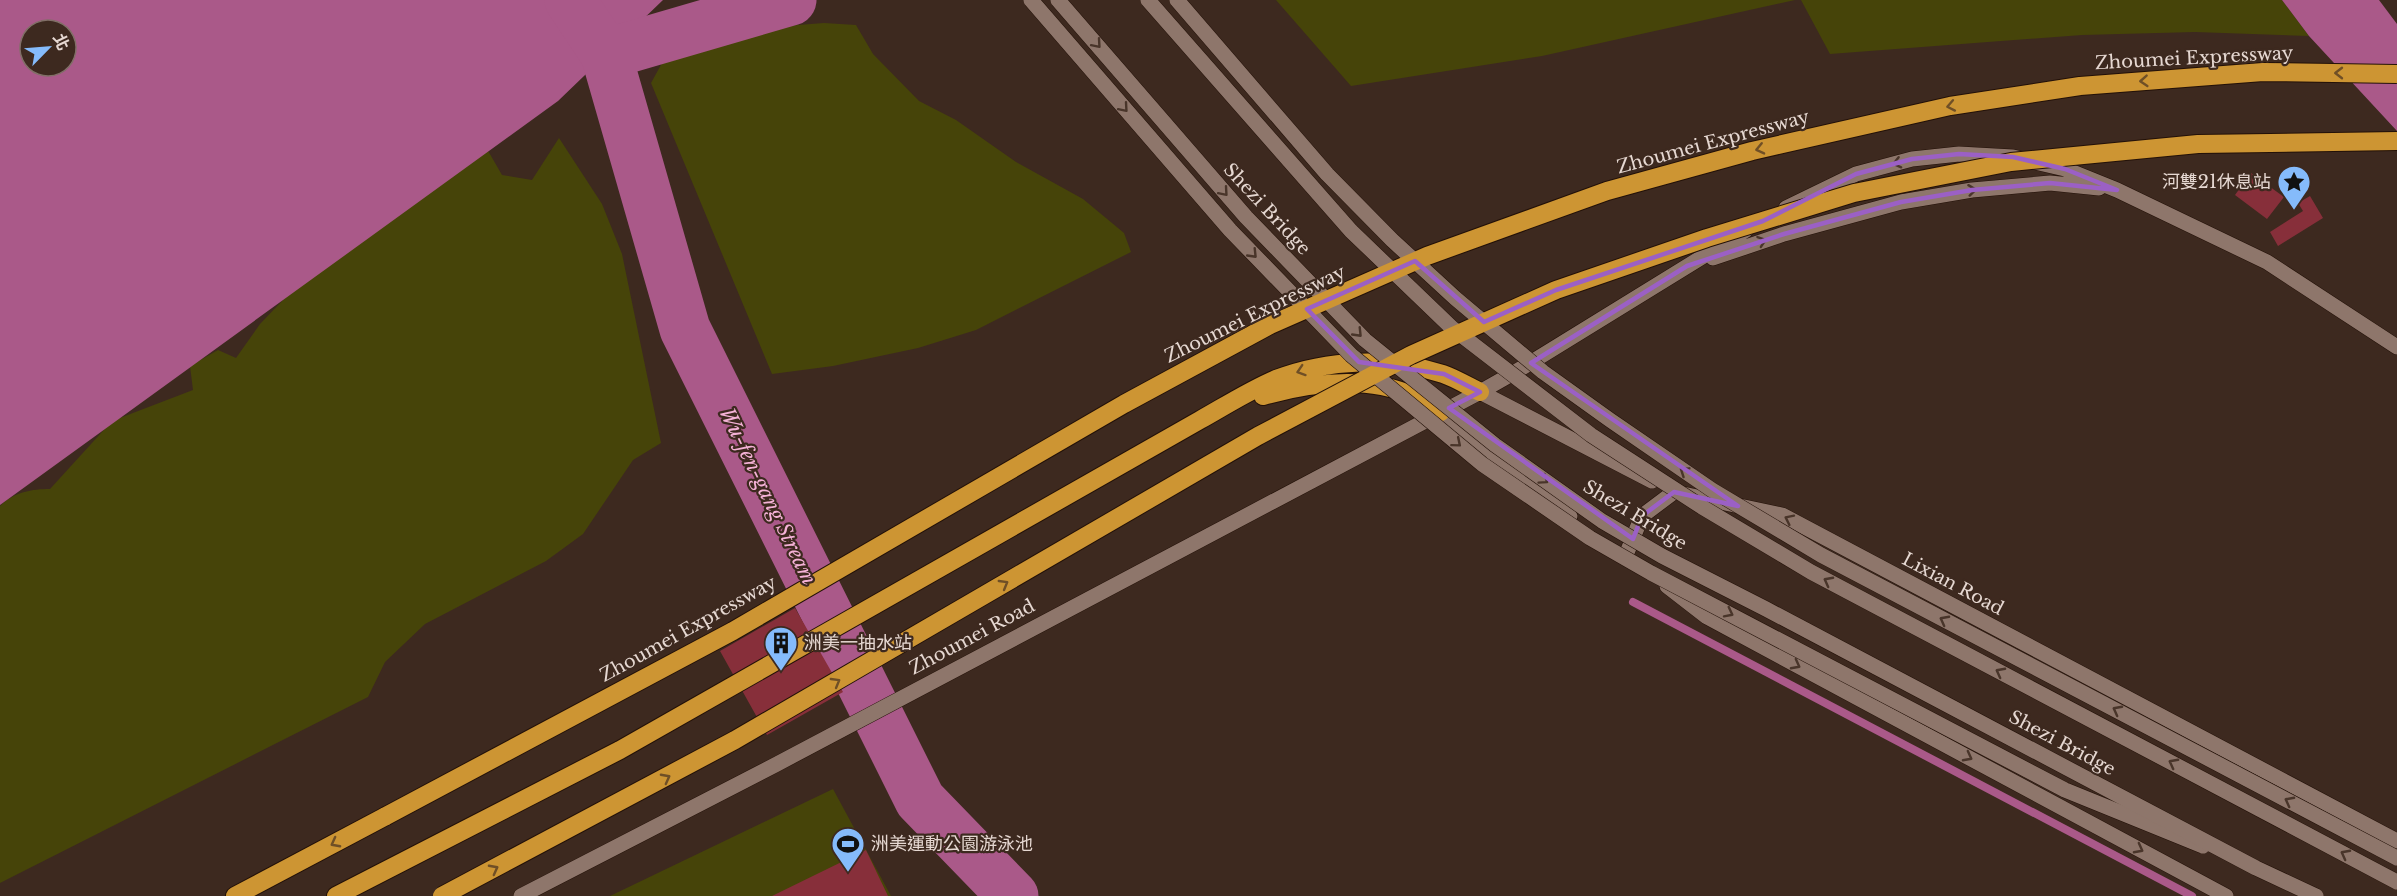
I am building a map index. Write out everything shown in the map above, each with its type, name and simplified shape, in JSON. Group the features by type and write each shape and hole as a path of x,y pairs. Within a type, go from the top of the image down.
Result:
{"highway":[{"name":"Zhoumei Expressway","path":"235,896 733,631 1155,387 1270,325 1427,255 1608,192 1752,151 1950,106 2080,86 2263,72 2397,74"},
{"path":"442,896 735,740 1258,436 1411,355 1556,290 1707,238 1854,193 2011,162 2198,144 2397,141"},
{"path":"336,896 620,750 1276,379 1314,367 1362,362 1408,366 1444,374 1480,392"},
{"path":"1200,420 1249,400 1287,389 1320,384 1354,383 1383,387 1413,395 1441,412"}],"street":[{"path":"1030,0 1230,230 1351,355 1482,464 1590,538 1651,573 2065,790 2256,868"},
{"name":"Shezi Bridge","path":"1058,0 1246,217 1365,340 1495,445 1602,521 1662,556 1777,614 2256,868 2316,896"},
{"name":"Shezi Bridge","path":"1148,0 1351,231 1452,328 1591,435 1702,507 1811,572 2397,882"},
{"path":"1177,0 1327,174 1392,240 1455,298 1543,372 1610,420 1713,490 1821,555 2397,858"},
{"path":"1687,266 1750,228 1856,174 1912,159 1959,154 2013,157 2065,169 2117,190 2267,262 2397,347"},
{"path":"1687,266 1784,234 1901,202 1972,190 2050,183 2117,190"},
{"name":"Zhoumei Road","path":"521,896 1480,392 1687,266"},
{"name":"Lixian Road","path":"1480,392 1674,492 1782,515 2397,842"},
{"path":"1441,412 1562,511 1626,555 1707,617 2226,896"},
{"path":"1626,555 1642,516 1674,492"}],"highlighted area":[{"path":"1959,154 2013,157 2065,169 2117,190 2050,183 1972,190 1901,202 1784,234 1687,266 1531,363 1738,506 1674,492 1642,516 1633,539 1449,408 1480,392 1444,374 1359,362 1307,309 1415,261 1484,322 1556,290 1763,221 1856,174 1912,159"}],"shaded area":[{"path":"0,0 663,0 558,101 0,505"},
{"path":"1276,0 1795,0 1542,56 1351,86"},
{"path":"1801,0 2282,0 2309,36 2195,32 2082,35 1830,54"},
{"path":"2282,0 2379,0 2397,24 2397,131 2309,36"},
{"path":"824,23 856,25 873,54 919,101 956,120 1016,162 1083,199 1124,233 1131,252 976,330 918,348 833,366 772,374 651,83 662,63 703,48 785,26"},
{"path":"559,138 602,204 622,254 661,443 633,460 583,534 546,561 425,624 385,662 368,697 0,883 0,506 11,497 24,492 50,489 112,421 193,390 190,366 218,350 236,358 260,324 332,249 487,149 502,175 532,180"},
{"path":"833,789 891,896 610,896"}],"building":[{"path":"2251,173 2284,197 2267,219 2235,195"},
{"path":"2310,196 2323,218 2278,246 2270,232 2303,211 2298,203"},
{"name":"洲美一抽水站","path":"795,608 843,692 767,735 720,651"},
{"name":"洲美運動公園游泳池","path":"866,850 888,896 772,896"}],"waterway":[{"name":"Wu-fen-gang Stream","path":"570,0 606,54 685,329 920,800 1013,896"},
{"name":"Wu-fen-gang Stream","path":"606,54 791,0"},
{"path":"1633,602 2192,896"}],"place":[{"name":"河雙21休息站","path":"2294,211"},
{"name":"洲美一抽水站","path":"781,672"},
{"name":"洲美運動公園游泳池","path":"848,873"}]}
